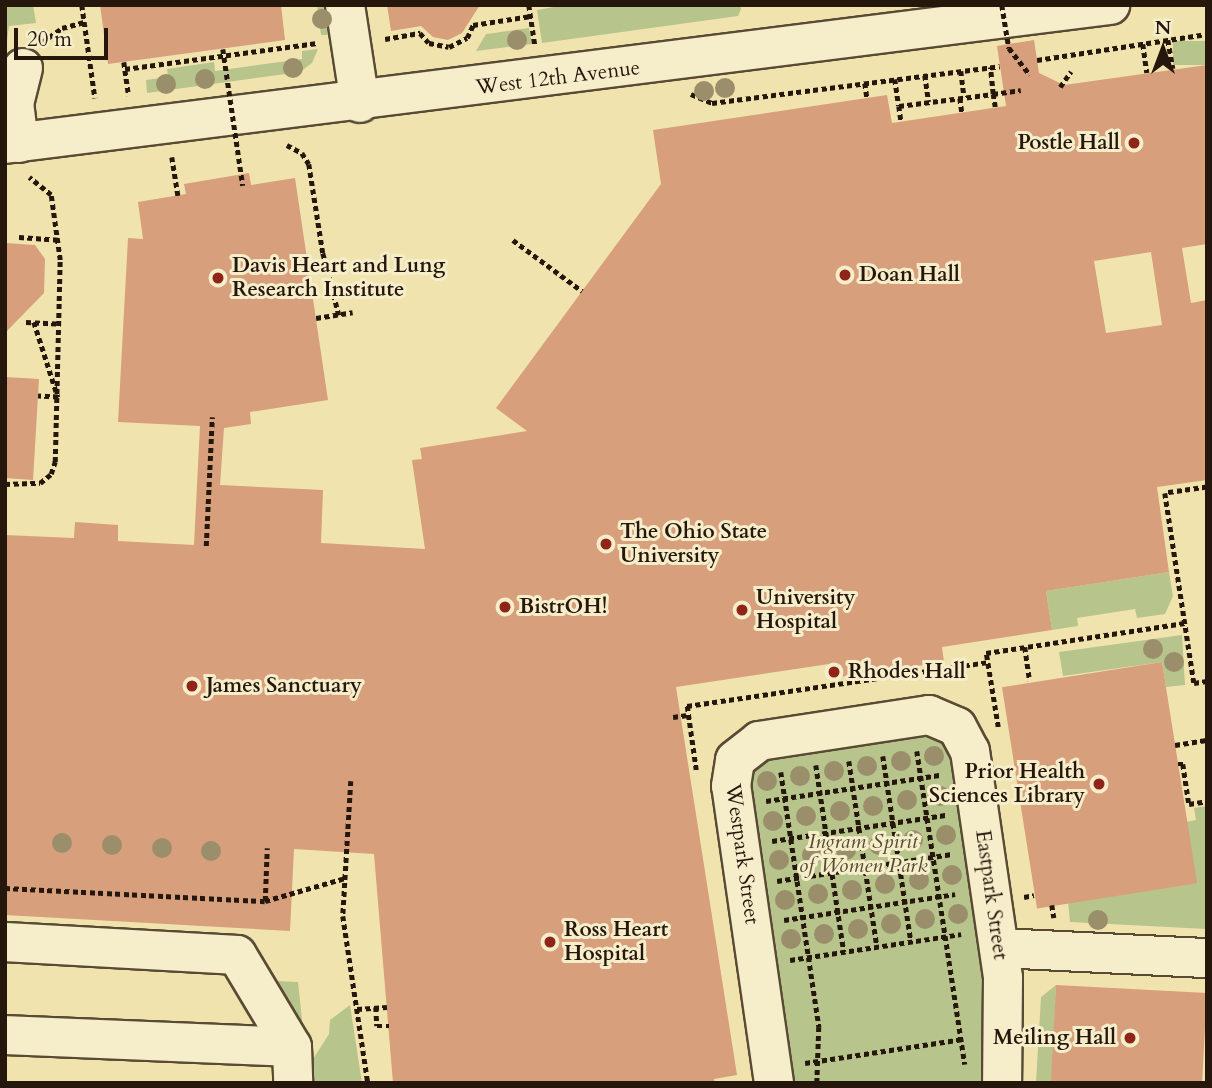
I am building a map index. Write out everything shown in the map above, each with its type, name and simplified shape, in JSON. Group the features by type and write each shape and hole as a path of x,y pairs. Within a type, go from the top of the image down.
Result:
{"street":[{"path":"345,5 360,103"},
{"name":"West 12th Avenue","path":"14,154 360,103 1110,5"},
{"path":"14,154 14,104 23,68"},
{"name":"Eastpark Street","path":"849,727 933,715 957,727 968,744 998,939 1004,1033 1002,1083"},
{"name":"Westpark Street","path":"773,1075 731,780 739,753 759,741 849,727"},
{"path":"998,939 1207,958"},
{"path":"5,942 237,956 292,1065"},
{"path":"5,1035 292,1065"}],"path":[{"path":"82,5 96,106"},
{"path":"529,5 536,49"},
{"path":"1002,5 1009,48 1030,75"},
{"path":"373,40 420,33 429,43 449,47 467,38 473,25 531,16"},
{"path":"23,68 49,36 84,22"},
{"path":"1037,60 1207,34"},
{"path":"1168,40 1173,69"},
{"path":"125,69 326,41"},
{"path":"1143,44 1147,73"},
{"path":"223,49 243,186"},
{"path":"124,62 129,102"},
{"path":"990,66 995,107"},
{"path":"961,71 961,112"},
{"path":"1060,87 1071,71"},
{"path":"925,75 929,102"},
{"path":"895,79 901,121"},
{"path":"865,83 867,97"},
{"path":"899,106 1021,90"},
{"path":"277,143 296,149 309,164 323,253 339,314"},
{"path":"5,484 33,485 51,474 61,324 58,240 49,190 14,154"},
{"path":"172,156 177,195"},
{"path":"19,237 58,240"},
{"path":"513,240 582,291"},
{"path":"316,318 353,312"},
{"path":"26,322 61,324"},
{"path":"34,322 58,397"},
{"path":"38,396 58,397"},
{"path":"206,546 212,417"},
{"path":"1207,487 1166,493 1194,683 1207,681"},
{"path":"986,653 1185,623"},
{"path":"1025,647 1030,681"},
{"path":"687,706 838,684 854,678 871,679 923,668 988,662"},
{"path":"844,952 820,793 871,679"},
{"path":"838,684 849,727 853,788 877,947"},
{"path":"673,717 688,715"},
{"path":"849,727 887,783 911,941"},
{"path":"1175,745 1207,740"},
{"path":"1178,764 1183,764 1189,804 1207,801"},
{"path":"817,1083 819,1027 785,798 921,778 964,1074"},
{"path":"351,781 343,916 368,1083"},
{"path":"740,846 979,810"},
{"path":"265,901 267,848"},
{"path":"746,886 985,849"},
{"path":"5,888 265,901 345,878"},
{"path":"752,925 990,889"},
{"path":"758,964 946,936 998,939 1054,920 1052,905"},
{"path":"376,1007 377,1026 389,1026"},
{"path":"357,1009 387,1007"},
{"path":"773,1075 818,1061 1004,1033"}],"green space":[{"path":"5,5 33,5 36,23 9,26 5,57"},
{"path":"317,5 325,5 328,35 321,35"},
{"path":"565,5 740,5 741,9 738,16 542,43 537,10"},
{"path":"529,28 532,44 476,51 486,34"},
{"path":"1173,41 1207,41 1207,65 1173,65"},
{"path":"318,49 312,63 300,72 147,93 146,80 168,77 167,69 214,62 215,71 302,59 302,51"},
{"path":"1169,572 1173,596 1165,614 1137,618 1135,609 1077,618 1078,626 1052,630 1046,591"},
{"path":"1182,635 1185,685 1166,687 1162,662 1063,676 1059,652"},
{"name":"Ingram Spirit of Women Park","path":"951,722 1002,1083 774,1083 744,748"},
{"path":"1207,806 1207,929 1070,922 1068,902 1195,883 1186,822 1196,820 1194,808"},
{"path":"277,981 298,982 303,1029 296,1027"},
{"path":"1056,985 1052,1083 1036,1083 1041,997"},
{"path":"350,1005 362,1083 308,1083 308,1067 329,1034 330,1020"}],"building":[{"path":"100,5 281,5 285,40 108,64"},
{"path":"387,5 480,5 462,33 448,40 433,37 421,26 391,31"},
{"path":"1034,40 1039,73 1064,85 1207,65 1207,244 1182,248 1191,303 1207,300 1207,480 1157,487 1169,572 1046,591 1052,630 942,647 944,662 832,678 829,664 676,687 737,1075 714,1079 715,1083 393,1083 374,854 294,849 290,931 5,915 5,535 74,538 75,522 118,525 118,541 194,545 200,426 118,422 128,238 143,239 138,202 186,194 184,184 249,173 251,185 295,178 328,400 250,412 251,424 224,428 220,485 323,490 321,543 425,549 412,460 422,459 420,448 527,431 496,408 661,184 653,130 887,95 892,123 1006,106 997,46","holes":["1151,252 1162,325 1106,333 1094,261"]},
{"path":"5,243 35,245 45,259 44,293 5,333"},
{"path":"5,377 39,379 33,480 5,478"},
{"name":"Prior Health Sciences Library","path":"1162,662 1197,883 1037,909 1002,687"},
{"name":"Meiling Hall","path":"1056,985 1207,993 1202,1083 1051,1083"}],"place":[{"name":"Postle Hall","path":"1134,143"},
{"name":"Doan Hall","path":"845,275"},
{"name":"Davis Heart and Lung Research Institute","path":"218,278"},
{"name":"The Ohio State University","path":"606,544"},
{"name":"BistrOH!","path":"505,607"},
{"name":"University Hospital","path":"742,610"},
{"name":"Rhodes Hall","path":"834,672"},
{"name":"James Sanctuary","path":"192,686"},
{"name":"Prior Health Sciences Library","path":"1099,784"},
{"name":"Ross Heart Hospital","path":"550,942"},
{"name":"Meiling Hall","path":"1130,1038"}]}
